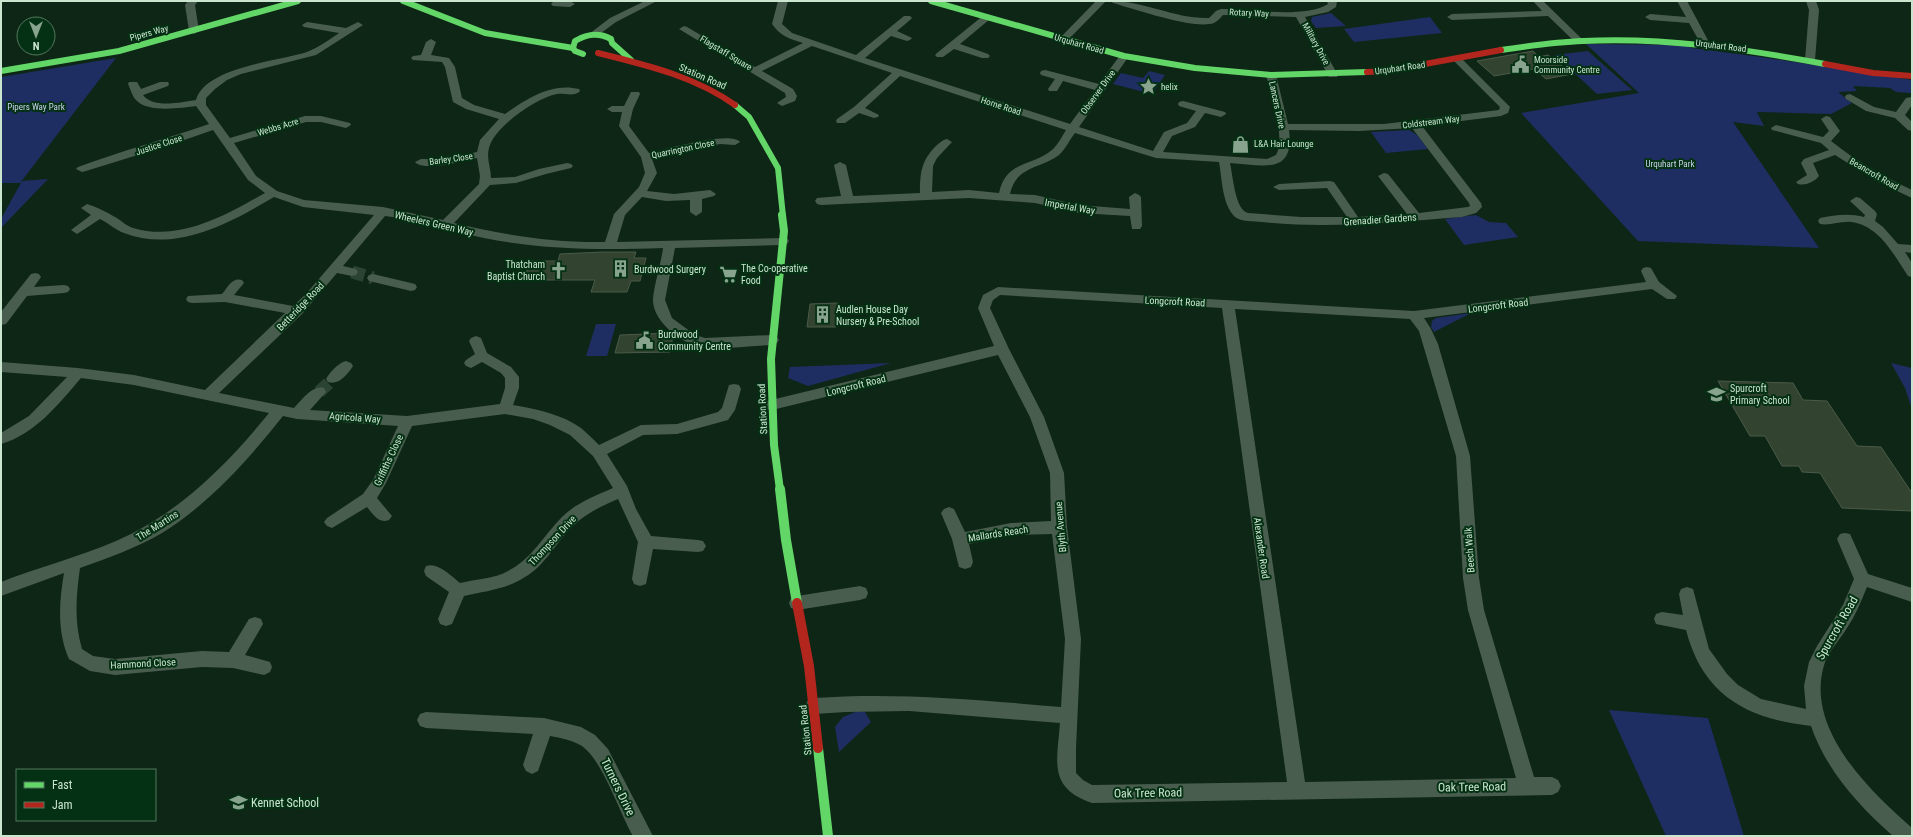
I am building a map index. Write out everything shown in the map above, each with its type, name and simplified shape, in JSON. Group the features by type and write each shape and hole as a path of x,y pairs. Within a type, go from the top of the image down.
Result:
{"street":[{"path":"193,1 190,6 194,32"},
{"name":"Pipers Way","path":"1,71 119,51 194,32 298,1"},
{"name":"Station Road","path":"403,1 423,7 475,30 552,46 573,48 579,53 598,53 632,61 710,89 734,103 749,117 778,168 782,201 783,241 772,340 772,405 781,501 805,641 814,706 828,836"},
{"name":"Station Road","path":"414,1 423,7"},
{"path":"594,34 613,20 652,1"},
{"name":"Horne Road","path":"783,1 777,24 789,35 811,43 1156,155 1258,162"},
{"name":"Urquhart Road","path":"931,1 1063,40 1124,56 1195,68 1271,75 1333,75 1403,68 1536,44 1629,39 1706,44 1810,60 1873,73 1912,76"},
{"path":"1063,40 1101,1"},
{"name":"Rotary Way","path":"1116,1 1201,21 1214,20 1221,12 1299,14 1326,10 1333,5 1332,1"},
{"path":"1218,1 1221,12"},
{"path":"1538,1 1579,41"},
{"path":"1682,1 1706,44"},
{"path":"1810,60 1814,10 1811,1"},
{"path":"556,4 570,6"},
{"path":"598,53 609,48 610,40 633,11"},
{"path":"1452,18 1550,13"},
{"name":"Military Drive","path":"1299,14 1333,75"},
{"path":"1493,16 1500,26"},
{"path":"940,55 987,17"},
{"path":"1650,17 1693,20"},
{"path":"858,58 907,18"},
{"path":"307,25 346,31"},
{"path":"164,84 135,89 143,102 180,106 200,102 206,92 224,78 244,70 255,63 312,53 333,42 346,31 358,26"},
{"name":"Flagstaff Square","path":"684,29 791,94 791,99 782,103"},
{"path":"890,32 907,38"},
{"name":"Station Road","path":"522,39 579,38 594,34 610,40 632,61"},
{"name":"Flagstaff Square","path":"684,43 696,36"},
{"path":"573,48 575,42 579,38"},
{"path":"431,42 421,58 438,58 448,63 455,97 460,102 508,118"},
{"name":"Flagstaff Square","path":"755,71 811,43"},
{"path":"953,45 985,56"},
{"name":"Observer Drive","path":"1073,128 1124,56"},
{"name":"Coldstream Way","path":"1283,127 1351,128 1416,124 1501,113 1504,111 1506,107 1456,58"},
{"path":"842,122 899,72"},
{"path":"1045,72 1101,88"},
{"name":"Lancers Drive","path":"1258,162 1272,161 1281,157 1284,153 1285,147 1283,127 1271,75"},
{"path":"1053,90 1061,77"},
{"path":"446,224 478,193 485,182 486,172 482,154 486,139 508,118 547,90 575,91"},
{"name":"Quarrington Close","path":"610,245 620,214 648,183 651,173 651,168 646,157 624,126 628,110 635,94"},
{"path":"1850,97 1870,109 1899,116 1912,128"},
{"path":"1899,116 1910,100 1912,100"},
{"name":"Wheelers Green Way","path":"200,102 252,178 273,192 292,201 408,215 483,234 523,242 573,245 610,245 783,241"},
{"path":"1183,104 1221,114"},
{"path":"612,109 628,110"},
{"path":"858,109 874,115"},
{"path":"1156,155 1168,134 1191,125 1202,109"},
{"path":"330,120 342,112"},
{"name":"Webbs Acre","path":"227,142 297,120 313,118 330,120 346,125"},
{"path":"1776,128 1825,140 1835,131 1826,120"},
{"name":"Grenadier Gardens","path":"1224,160 1233,207 1240,215 1281,220 1320,222 1416,217 1462,213 1472,210 1476,207 1416,124"},
{"name":"Justice Close","path":"82,169 102,157 166,143 216,125"},
{"path":"1004,196 1008,179 1014,173 1056,152 1073,128"},
{"name":"Quarrington Close","path":"646,157 721,138 735,142"},
{"name":"Beancroft Road","path":"1825,140 1836,151 1882,180 1912,194"},
{"path":"926,196 925,169 927,163 946,142"},
{"path":"1802,182 1813,176 1807,163 1808,161 1836,151"},
{"name":"Barley Close","path":"420,162 442,162 482,154"},
{"path":"840,165 848,200"},
{"path":"485,182 516,180 543,171 567,166"},
{"path":"1384,176 1416,217"},
{"path":"1279,187 1330,184 1355,221"},
{"path":"87,208 98,215 111,219 124,229 131,232 148,235 171,235 193,231 218,222 273,192"},
{"path":"639,193 665,198 696,197 710,194"},
{"name":"Imperial Way","path":"821,201 969,194 1035,200 1071,208 1136,213"},
{"path":"696,197 696,212"},
{"path":"1135,197 1136,226"},
{"path":"1856,201 1871,214 1869,222"},
{"name":"Betteridge Road","path":"209,394 297,311 383,211"},
{"path":"77,230 98,215"},
{"path":"1824,220 1849,218 1869,222 1890,240 1912,273"},
{"path":"670,244 667,266 658,300 666,320 690,338 704,343 772,340"},
{"path":"1895,247 1912,249"},
{"path":"335,268 352,272"},
{"path":"1647,271 1654,285 1671,296"},
{"path":"1,321 35,277"},
{"path":"373,278 411,287"},
{"path":"225,298 238,283"},
{"name":"Longcroft Road","path":"772,405 1002,349 984,308 987,298 998,291 1414,315 1654,285"},
{"path":"24,292 64,289"},
{"path":"192,299 225,298 297,311"},
{"name":"Alexander Road","path":"1228,304 1297,792"},
{"name":"Beech Walk","path":"1414,315 1425,329 1431,344 1463,456 1471,578 1476,610 1527,786"},
{"path":"476,341 476,359 506,370 512,377 512,388 506,409"},
{"name":"Blyth Avenue","path":"1002,349 1037,417 1057,473 1059,527 1073,639 1069,716"},
{"path":"333,379 346,366"},
{"name":"Agricola Way","path":"1,367 78,372 134,380 209,394 297,414 407,421 506,409 520,411 555,421 575,431 598,452 622,490 629,509 646,542"},
{"path":"1,439 18,432 34,421 78,372"},
{"path":"598,452 641,430 652,428 676,436 723,416 728,410 734,389"},
{"path":"297,414 319,392"},
{"name":"The Martins","path":"1,589 20,581 73,564 138,538 165,523 189,504 228,468 262,433 280,410"},
{"name":"Griffiths Close","path":"332,522 368,498 380,483 407,421"},
{"name":"Thompson Drive","path":"458,590 511,577 516,574 534,562 568,522 577,514 588,506 622,490"},
{"path":"368,498 384,516"},
{"path":"949,512 960,539"},
{"name":"Mallards Reach","path":"965,562 960,539 1011,529 1059,527"},
{"path":"1845,539 1862,579 1912,595"},
{"path":"640,579 646,542 698,546"},
{"name":"Hammond Close","path":"73,564 66,604 69,635 75,654 90,663 115,666 202,659 233,660 264,667"},
{"path":"432,571 458,590 446,619"},
{"name":"Spurcroft Road","path":"1862,579 1856,596 1844,619 1817,662 1811,692 1816,719 1833,754 1864,795 1907,836"},
{"path":"798,603 860,594"},
{"path":"1687,594 1701,651 1715,673 1731,691 1745,701 1760,708 1784,715 1816,719"},
{"path":"1662,619 1694,624"},
{"path":"233,660 255,624"},
{"path":"814,706 832,704 915,704 1069,716"},
{"name":"Oak Tree Road","path":"1069,716 1066,768 1068,778 1075,786 1092,794 1297,792 1552,786"},
{"name":"Turners Drive","path":"426,720 544,726 575,733 589,741 602,755 633,818 644,836"},
{"path":"532,765 544,726"}],"green space":[{"path":"1331,13 1346,26 1316,28 1311,21 1312,17"},
{"path":"1430,17 1442,33 1354,42 1344,29"},
{"name":"Urquhart Park","path":"1586,44 1686,45 1691,48 1912,80 1912,93 1896,92 1890,88 1853,86 1857,91 1838,92 1852,103 1831,114 1757,112 1764,126 1733,122 1819,248 1638,241 1521,113 1639,93"},
{"path":"1588,51 1632,90 1597,94 1555,55"},
{"name":"Pipers Way Park","path":"116,58 20,183 1,183 1,77"},
{"path":"1149,71 1165,75 1152,94 1113,84 1121,73 1143,78"},
{"path":"1409,130 1417,135 1428,149 1386,153 1371,132"},
{"path":"48,179 1,228 1,219 22,181"},
{"path":"1476,215 1489,222 1506,223 1518,237 1464,245 1445,219"},
{"path":"1471,313 1434,332 1431,327 1432,321 1436,318"},
{"path":"596,324 616,324 607,356 586,356"},
{"path":"891,363 808,386 788,378 790,367"},
{"path":"1891,363 1912,368 1912,409 1905,388"},
{"path":"1609,710 1708,718 1744,836 1666,836"},
{"path":"858,711 865,712 871,722 839,752 835,727 843,717"}],"building":[{"name":"Moorside Community Centre","path":"1533,51 1539,57 1548,55 1572,74 1546,79 1534,69 1494,76 1477,61"},
{"path":"636,252 634,258 646,258 640,281 631,281 627,292 591,292 595,280 523,280 531,261 558,261 560,254"},
{"name":"Audlen House Day Nursery & Pre-School","path":"838,303 836,327 807,327 810,304"},
{"name":"Burdwood Community Centre","path":"671,333 673,335 670,352 615,353 620,335"},
{"name":"Spurcroft Primary School","path":"1718,381 1793,383 1803,400 1827,401 1857,446 1881,447 1912,493 1912,511 1842,508 1820,473 1802,472 1799,466 1782,466 1765,436 1750,436"}],"tunnel":[{"path":"352,272 373,278"},
{"path":"319,392 333,379"}],"traffic: fast":[{"path":"1,71 119,51 298,1"},
{"path":"403,1 485,33 573,48"},
{"path":"931,1 1124,56 1195,68 1271,75 1367,72"},
{"path":"583,54 575,51 573,48 575,41 588,35 598,34 611,39 612,43 631,60"},
{"path":"1501,50 1542,44 1623,40 1704,45 1744,50 1825,64"},
{"path":"735,105 749,117 778,168 784,231 771,359 774,445 786,540 797,603"},
{"path":"818,748 828,836"}],"traffic: jam":[{"path":"1367,72 1387,71 1501,50"},
{"path":"598,53 651,67 688,79 721,95 735,105"},
{"path":"1825,64 1873,73 1912,76"},
{"path":"797,603 809,666 818,748"}],"place":[{"name":"Moorside Community Centre","path":"1521,65"},
{"name":"helix","path":"1148,87"},
{"name":"L&A Hair Lounge","path":"1241,144"},
{"name":"Burdwood Surgery","path":"621,269"},
{"name":"Thatcham Baptist Church","path":"558,270"},
{"name":"The Co-operative Food","path":"728,274"},
{"name":"Audlen House Day Nursery & Pre-School","path":"823,315"},
{"name":"Burdwood Community Centre","path":"645,340"},
{"name":"Spurcroft Primary School","path":"1717,394"},
{"name":"Kennet School","path":"238,803"}]}
